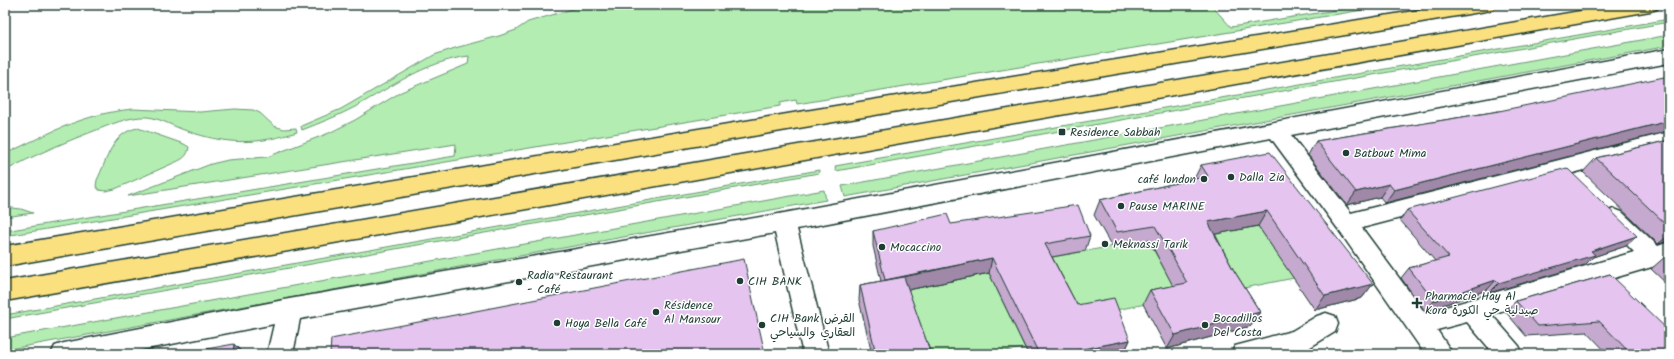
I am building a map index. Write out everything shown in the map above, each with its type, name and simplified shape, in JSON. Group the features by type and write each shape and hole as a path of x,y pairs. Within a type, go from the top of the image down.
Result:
{"main road":[{"path":"5,256 785,122 1486,5"},
{"path":"5,291 1650,5"}],"street":[{"path":"64,354 289,310 784,222 1669,56"},
{"path":"1276,130 1440,354"},
{"path":"1346,224 1669,140"},
{"path":"1563,168 1580,184"},
{"path":"1419,325 1472,310 1611,279 1661,254 1597,201"},
{"path":"784,222 816,354"},
{"path":"280,354 289,310"},
{"path":"1472,310 1510,354"},
{"path":"1244,354 1298,341 1326,324"}],"green space":[{"path":"586,5 1211,5 1231,27 1367,5 1393,5 797,104 796,100 780,103 780,106 5,236 5,231 455,156 456,144 128,196 211,164 228,160 267,157 329,133 355,120 401,92 468,64 469,56 439,63 424,69 396,83 355,107 302,130 301,126 341,109 434,55 499,36 516,30 528,22"},
{"path":"1669,19 1669,22 836,171 835,166"},
{"path":"1669,35 1669,46 845,197 842,186"},
{"path":"133,109 200,112 235,109 253,110 260,113 274,126 284,129 296,128 297,132 255,141 229,141 202,136 162,121 147,117 140,117 127,119 71,140 38,154 5,171 5,154 82,120 98,115"},
{"path":"138,128 184,144 189,147 188,153 179,161 115,189 106,191 99,190 96,186 97,180 116,141 122,135"},
{"path":"819,170 819,173 5,319 5,315"},
{"path":"824,190 826,200 5,350 5,338"},
{"path":"5,207 21,209 33,213 5,217"},
{"path":"1258,226 1294,278 1229,291 1200,237"},
{"path":"1148,240 1180,297 1072,319 1041,259"},
{"path":"989,273 1025,348 985,354 924,354 902,291"}],"building":[{"path":"1669,76 1669,121 1394,190 1389,184 1356,192 1316,141 1499,111"},
{"path":"1669,140 1669,227 1596,158"},
{"path":"1270,152 1373,284 1325,296 1267,211 1208,222 1233,269 1260,312 1175,335 1150,290 1187,283 1172,255 1155,226 1117,232 1100,200 1208,176 1201,165"},
{"path":"1567,168 1637,236 1591,251 1595,255 1499,283 1496,280 1434,301 1409,268 1449,257 1407,210"},
{"path":"1078,205 1090,236 1045,244 1077,305 1114,298 1130,340 1057,354 1039,354 992,258 885,280 873,231 947,214 951,224"},
{"name":"Résidence Al Mansour","path":"744,259 765,354 330,354 331,339"},
{"path":"1610,274 1669,331 1669,354 1631,354 1599,321 1538,326 1516,301"},
{"path":"904,277 931,354 876,354 860,285"},
{"path":"234,344 233,354 179,354"}],"place":[{"name":"Residence Sabbah","path":"1062,132"},
{"name":"Batbout Mima","path":"1346,153"},
{"name":"Dalla Zia","path":"1231,177"},
{"name":"café london","path":"1204,179"},
{"name":"Pause MARINE","path":"1121,206"},
{"name":"Meknassi Tarik","path":"1105,244"},
{"name":"Mocaccino","path":"882,247"},
{"name":"CIH BANK","path":"740,281"},
{"name":"Radia Restaurant - Café","path":"519,282"},
{"name":"Pharmacie Hay Al Kora صيدلية حي الكورة","path":"1417,303"},
{"name":"Résidence Al Mansour","path":"656,312"},
{"name":"Hoya Bella Café","path":"557,323"},
{"name":"CIH Bank القرض العقاري والسياحي","path":"762,325"},
{"name":"Bocadillos Del Costa","path":"1205,325"}]}
